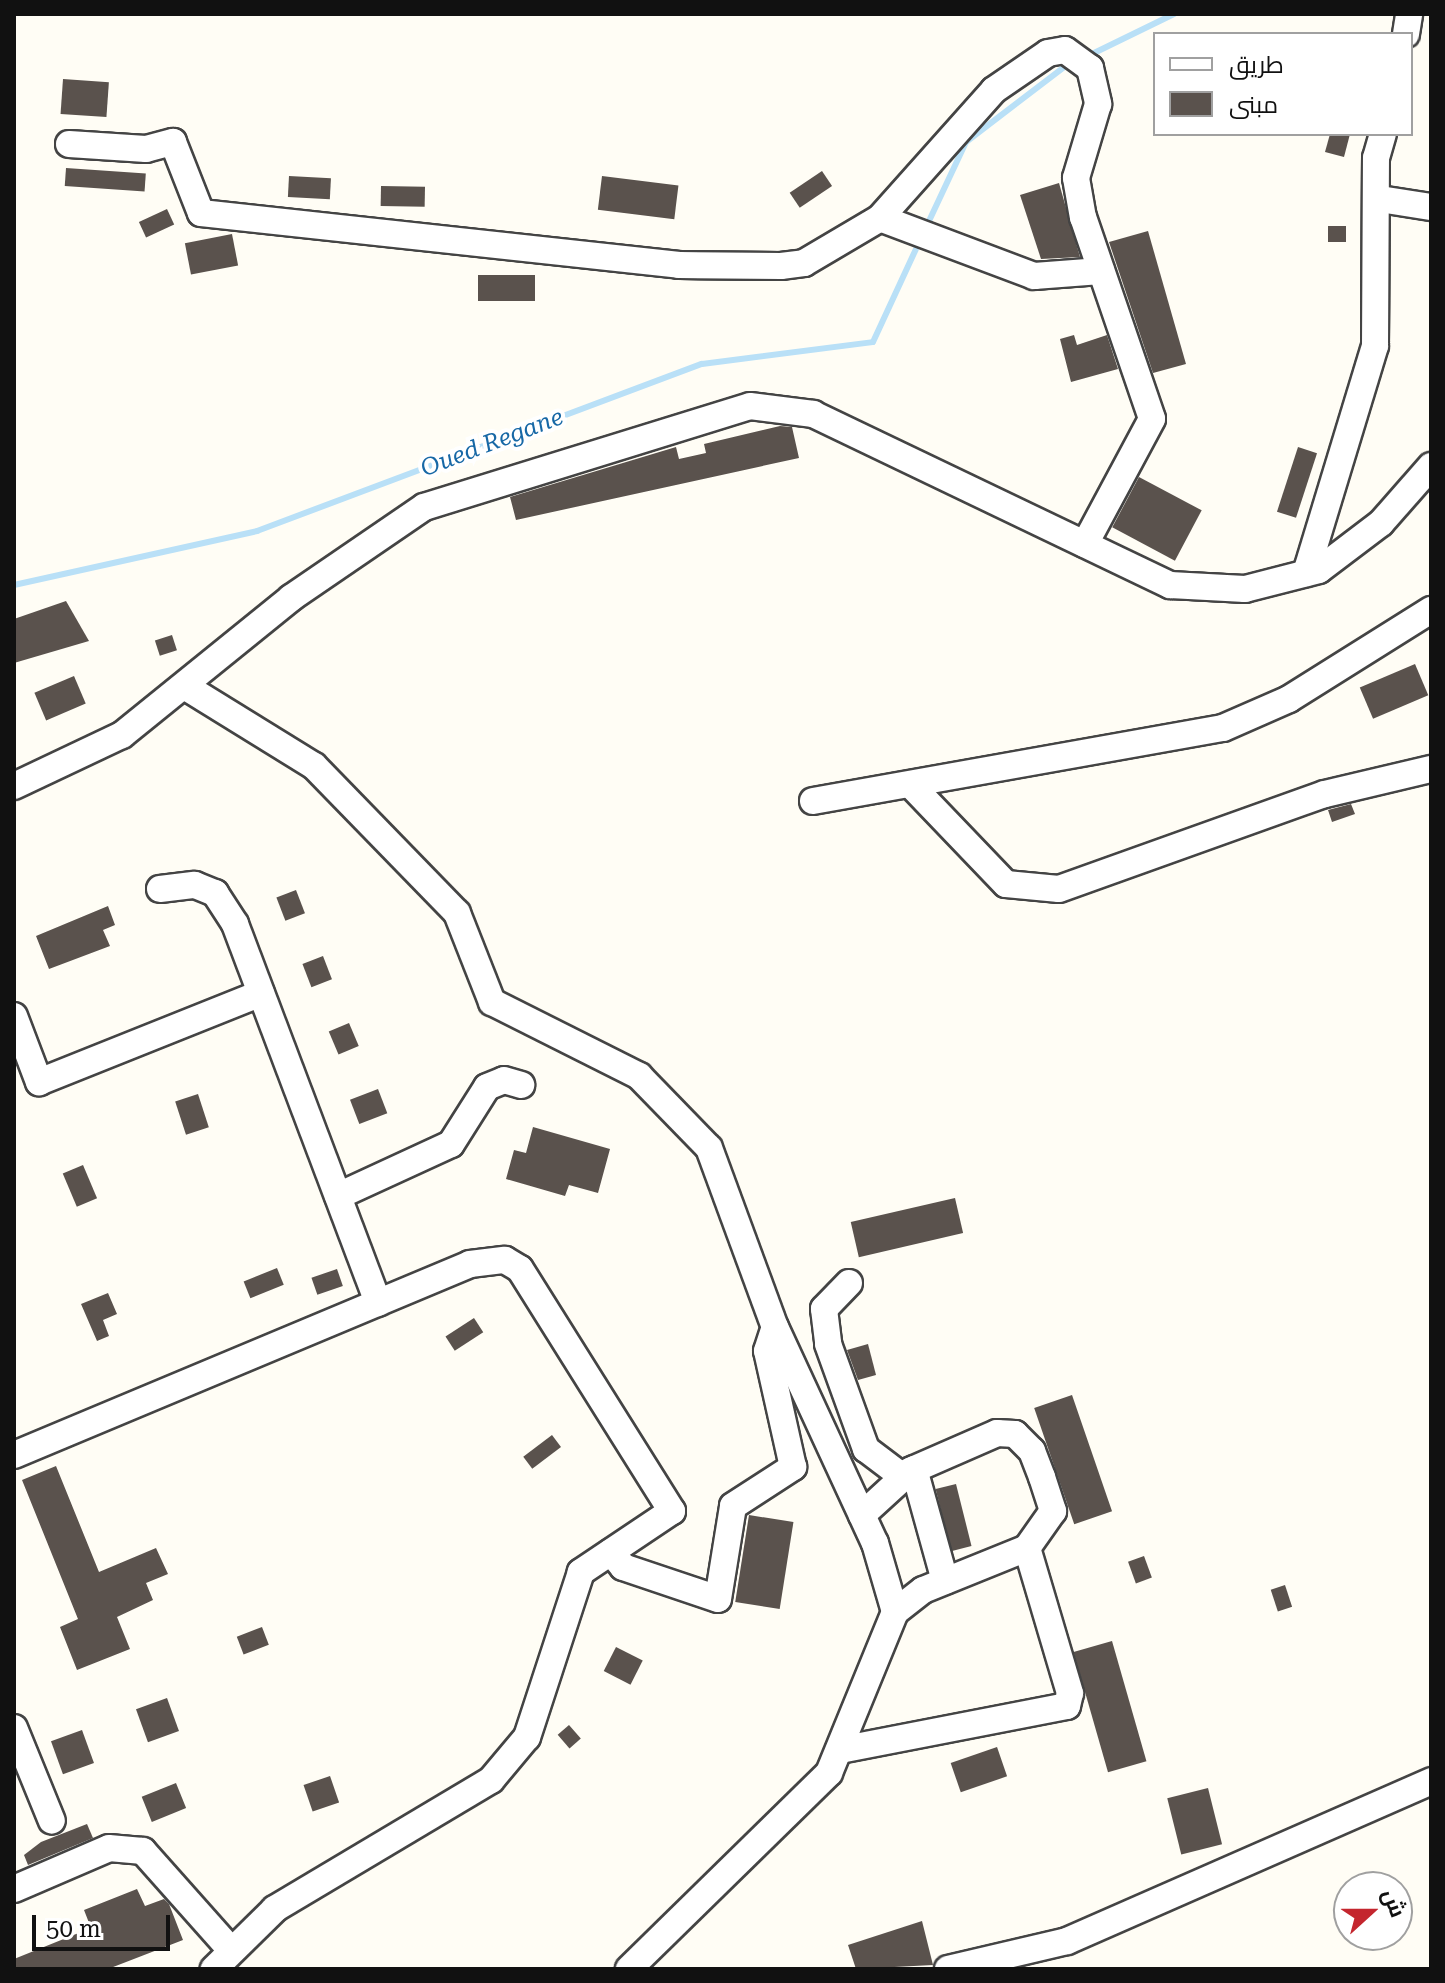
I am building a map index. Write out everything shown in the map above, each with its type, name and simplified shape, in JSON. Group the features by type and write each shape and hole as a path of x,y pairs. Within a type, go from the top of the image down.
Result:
{"lane":[{"path":"69,144 146,149 173,142 201,213 679,265 804,263 880,218 994,90 1048,53 1065,50 1090,68 1098,104 1076,178 1101,271 1152,419 1085,544"},
{"path":"1306,573 1375,346 1380,199 1376,158 1382,136"},
{"path":"1380,199 1431,207"},
{"path":"880,218 1034,276 1101,271"},
{"path":"14,786 122,735 186,687 291,598 424,507 750,406 813,414 1170,585 1245,589 1306,573 1381,523 1431,466"},
{"path":"813,801 1223,728 1289,699 1431,610"},
{"path":"186,687 314,766 457,913 492,1002 639,1076 709,1148 775,1327 862,1515 895,1612"},
{"path":"911,785 1006,884 1059,889 1325,794 1431,769"},
{"path":"160,889 195,885 215,893 261,993 378,1303"},
{"path":"14,1016 39,1082 261,993"},
{"path":"338,1196 451,1144 487,1087 504,1080 521,1085"},
{"path":"14,1455 470,1264 505,1260 520,1269 672,1511 581,1572 527,1737 491,1780 275,1909 221,1958 143,1851 109,1848 14,1889"},
{"path":"849,1283 824,1309 828,1344 866,1449 908,1473 945,1581"},
{"path":"611,1552 623,1567 718,1599 733,1506 793,1467 767,1351 775,1327"},
{"path":"629,1969 829,1773 895,1612 945,1581 1027,1548 1053,1511 1032,1451 1015,1434 997,1433 908,1473 862,1515"},
{"path":"840,1750 1067,1706 1070,1693 1027,1548"},
{"path":"21,1738 52,1821"},
{"path":"948,1969 1067,1941 1431,1781"}],"building":[{"path":"63,79 109,82 106,117 61,114"},
{"path":"1329,136 1349,136 1344,157 1325,152"},
{"path":"66,168 146,174 145,192 65,186"},
{"path":"822,171 832,186 800,208 790,193"},
{"path":"289,176 331,178 330,199 288,197"},
{"path":"602,176 678,185 674,219 598,210"},
{"path":"1059,183 1080,257 1041,259 1020,195"},
{"path":"381,186 425,187 425,207 381,206"},
{"path":"167,209 174,224 146,238 139,222"},
{"path":"1328,226 1346,226 1346,242 1328,242"},
{"path":"1148,231 1186,364 1153,373 1109,242"},
{"path":"232,234 238,265 191,275 185,243"},
{"path":"478,275 535,275 535,301 478,301"},
{"path":"1074,335 1077,345 1107,335 1118,369 1071,382 1060,339"},
{"path":"780,426 792,427 799,458 516,520 510,497 676,447 679,459 706,453 704,444"},
{"path":"1298,447 1317,453 1296,518 1277,512"},
{"path":"1139,477 1202,510 1175,561 1112,527"},
{"path":"66,601 89,641 14,663 14,619"},
{"path":"172,635 177,650 160,656 155,641"},
{"path":"1415,664 1428,695 1373,719 1360,687"},
{"path":"74,676 86,704 46,720 34,693"},
{"path":"1351,804 1355,814 1332,822 1328,810"},
{"path":"296,890 305,913 285,921 276,898"},
{"path":"108,906 115,925 103,930 110,946 49,969 36,936"},
{"path":"323,956 332,979 311,987 302,964"},
{"path":"349,1023 359,1046 339,1055 329,1032"},
{"path":"378,1089 387,1113 359,1124 350,1100"},
{"path":"198,1094 209,1127 186,1135 175,1101"},
{"path":"533,1127 610,1149 598,1193 569,1185 565,1196 506,1179 514,1150 526,1153"},
{"path":"83,1165 97,1198 77,1207 63,1174"},
{"path":"955,1198 963,1233 859,1257 851,1222"},
{"path":"277,1268 284,1285 250,1298 244,1281"},
{"path":"337,1269 343,1286 317,1295 311,1278"},
{"path":"108,1293 117,1314 103,1320 109,1336 97,1341 81,1304"},
{"path":"474,1318 483,1332 455,1351 445,1337"},
{"path":"868,1344 876,1375 858,1380 847,1350"},
{"path":"1072,1395 1112,1511 1074,1524 1034,1408"},
{"path":"552,1435 561,1447 532,1469 523,1457"},
{"path":"56,1466 99,1572 156,1548 168,1574 146,1583 153,1600 117,1617 130,1649 77,1670 60,1627 78,1619 22,1480"},
{"path":"956,1484 971,1546 951,1551 936,1489"},
{"path":"749,1515 793,1522 780,1609 735,1602"},
{"path":"1144,1556 1152,1578 1136,1583 1128,1562"},
{"path":"1285,1585 1292,1607 1278,1612 1271,1590"},
{"path":"262,1627 269,1645 244,1654 237,1637"},
{"path":"1112,1641 1146,1761 1108,1772 1074,1652"},
{"path":"616,1647 643,1661 630,1685 604,1671"},
{"path":"167,1698 179,1731 148,1742 136,1709"},
{"path":"569,1725 581,1739 569,1748 558,1735"},
{"path":"82,1730 94,1763 63,1774 51,1741"},
{"path":"997,1747 1007,1776 961,1792 951,1763"},
{"path":"330,1776 339,1802 313,1812 304,1785"},
{"path":"176,1783 186,1808 152,1822 142,1797"},
{"path":"1208,1788 1222,1844 1181,1854 1167,1798"},
{"path":"87,1824 93,1838 28,1865 24,1855 41,1842"},
{"path":"137,1889 145,1906 164,1899 169,1904 183,1940 108,1969 14,1969 14,1959 91,1928 84,1910"},
{"path":"922,1921 933,1965 856,1969 848,1945"}],"waterway":[{"name":"Oued Regane","path":"1094,53 1174,14"},
{"name":"Oued Regane","path":"929,221 966,142 1064,67"},
{"name":"Oued Regane","path":"14,585 257,531 702,364 873,342 916,249"}]}
